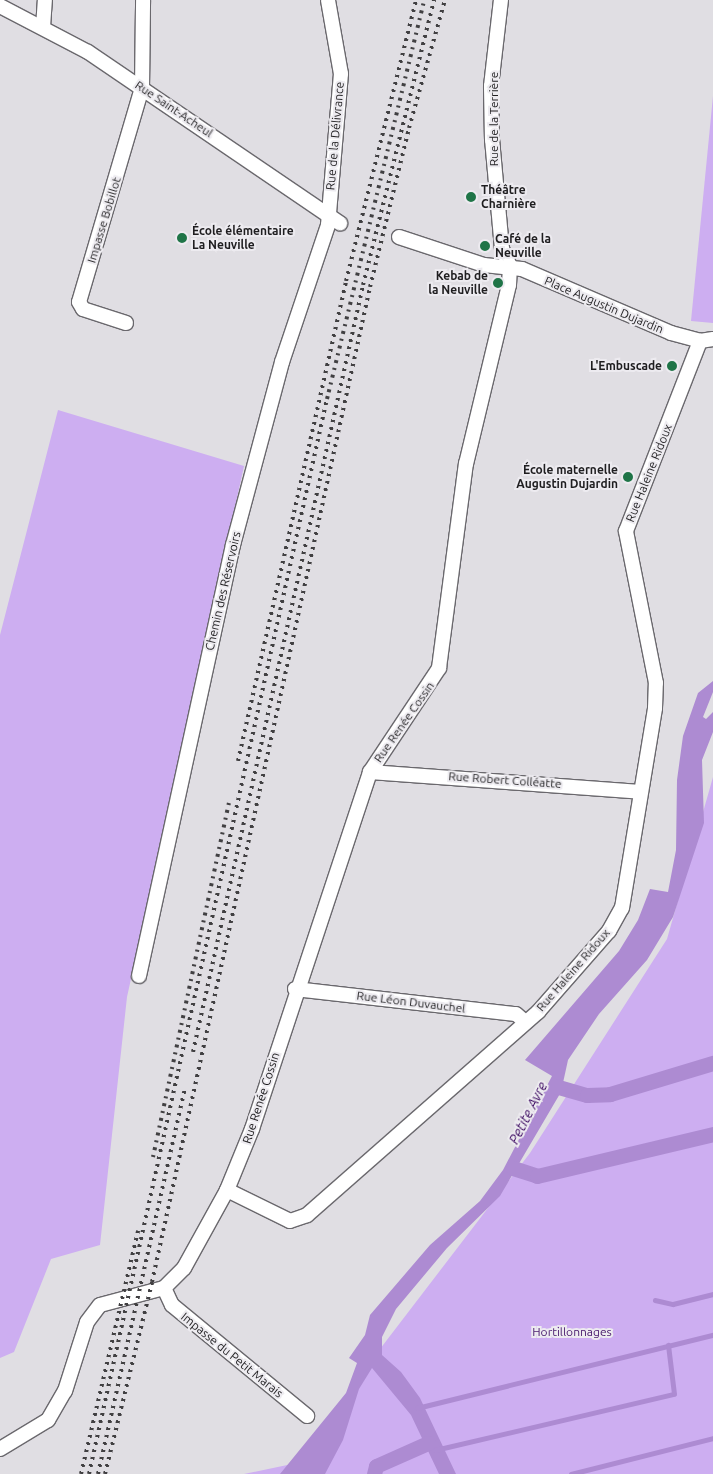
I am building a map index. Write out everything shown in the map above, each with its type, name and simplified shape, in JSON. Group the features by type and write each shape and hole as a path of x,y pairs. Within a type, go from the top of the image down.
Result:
{"street":[{"path":"42,26 46,0"},
{"name":"Impasse Bobillot","path":"126,323 83,309 79,302 142,88 143,0"},
{"name":"Rue de la Délivrance","path":"328,0 341,74 328,213"},
{"name":"Rue de la Terrière","path":"501,0 491,86 492,140 502,249 510,266"},
{"name":"Rue Saint-Acheul","path":"0,6 42,26 142,88 328,213 340,223"},
{"name":"Chemin des Réservoirs","path":"139,976 233,545 282,362 316,264 328,213"},
{"path":"399,237 484,266 510,266"},
{"name":"Place Augustin Dujardin","path":"510,266 671,333 706,340 692,368"},
{"name":"Rue Renée Cossin","path":"227,1190 252,1129 295,989 370,772 439,668 466,464 488,384 510,266"},
{"name":"Rue Haleine Ridoux","path":"227,1190 290,1221 307,1216 518,1031 524,1021 538,1012 591,954 622,908 656,682 626,531 692,368"},
{"name":"Rue Robert Colléatte","path":"370,772 640,792"},
{"name":"Rue Léon Duvauchel","path":"295,989 516,1014 524,1021"},
{"path":"0,1449 48,1420 65,1391 87,1322 100,1305 159,1289 184,1268 227,1190"},
{"name":"Impasse du Petit Marais","path":"159,1289 172,1305 307,1416"}],"green space":[{"path":"713,96 713,323 691,321"},
{"path":"58,410 244,466 127,997 100,1245 51,1259 14,1352 0,1358 0,635"},
{"name":"Hortillonnages","path":"713,777 713,1474 244,1474 292,1464 530,1153 667,939"}],"shaded area":[{"path":"713,681 713,692 703,717 706,719 713,712 713,732 702,760 704,823 673,917 647,960 599,1014 568,1060 561,1092 500,1196 447,1248 396,1309 382,1337 382,1355 401,1372 420,1398 456,1474 439,1474 411,1415 372,1368 359,1389 343,1440 325,1474 280,1474 346,1393 357,1363 349,1358 365,1335 370,1315 430,1245 480,1201 503,1170 552,1076 525,1060 619,951 638,920 650,889 668,892 676,850 677,780 683,736 698,693"}],"waterway":[{"name":"Petite Avre","path":"555,1086 587,1095 610,1094 713,1063"},
{"path":"513,1168 537,1176 713,1134"},
{"path":"655,1300 673,1304 713,1294"},
{"path":"417,1408 713,1335"},
{"path":"435,1450 674,1394 668,1345"},
{"path":"571,1474 713,1438"},
{"path":"374,1474 376,1466 428,1443"}],"railway":[{"path":"238,761 346,281 416,0"},
{"path":"89,1474 327,399 424,0"},
{"path":"193,1052 363,285 434,0"},
{"path":"105,1474 152,1282 370,287 409,128 445,0"},
{"path":"153,1157 229,803"},
{"path":"98,1474 185,1089"},
{"path":"81,1474 138,1231"}],"place":[{"name":"Théâtre Charnière","path":"471,197"},
{"name":"École élémentaire La Neuville","path":"182,238"},
{"name":"Café de la Neuville","path":"485,246"},
{"name":"Kebab de la Neuville","path":"498,283"},
{"name":"L'Embuscade","path":"672,366"},
{"name":"École maternelle Augustin Dujardin","path":"628,477"}]}
